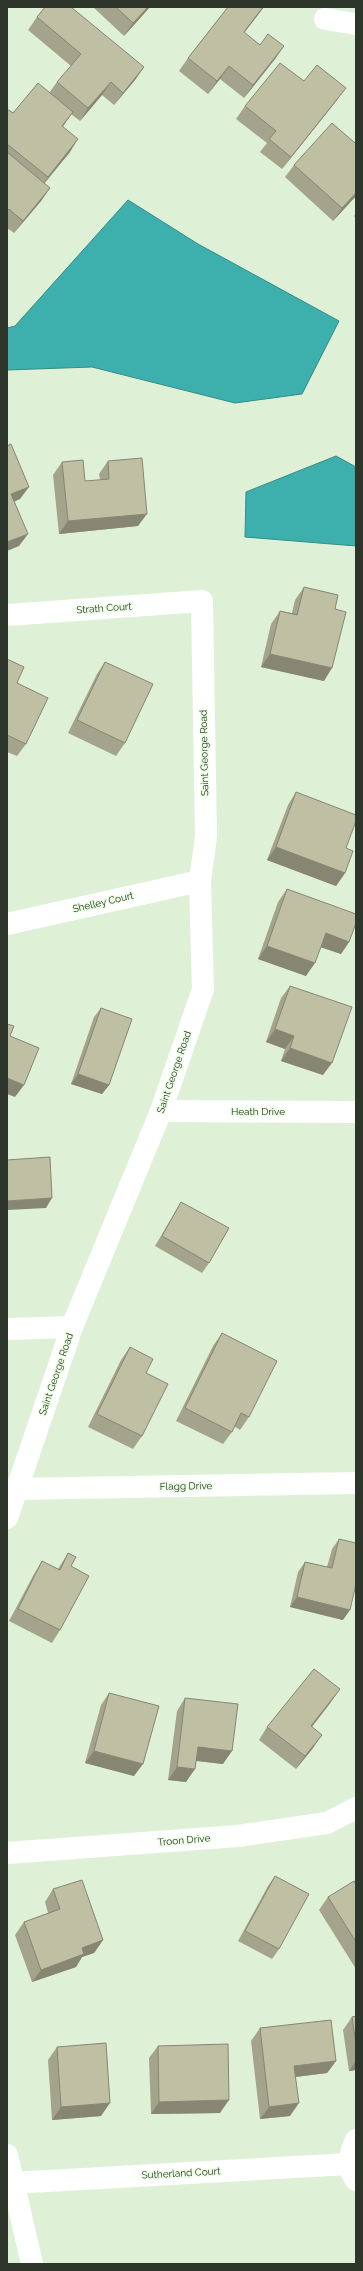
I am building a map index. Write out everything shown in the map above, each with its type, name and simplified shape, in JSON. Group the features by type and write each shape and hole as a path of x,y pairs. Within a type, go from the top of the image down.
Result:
{"street":[{"path":"325,18 356,24"},
{"name":"Strath Court","path":"7,615 202,601"},
{"name":"Saint George Road","path":"7,1518 72,1327 160,1111 203,989 200,881 206,836 202,601"},
{"name":"Shelley Court","path":"7,924 200,881"},
{"name":"Heath Drive","path":"160,1111 356,1112"},
{"path":"7,1329 72,1327"},
{"name":"Flagg Drive","path":"16,1489 356,1483"},
{"name":"Troon Drive","path":"7,1853 238,1836 327,1823 356,1808"},
{"name":"Sutherland Court","path":"12,2183 353,2172 350,2151 356,2140"},
{"path":"7,2155 12,2183 32,2264"}],"water":[{"path":"128,200 198,244 339,321 302,394 235,403 92,367 7,370 7,328 15,326"},
{"path":"336,456 356,467 356,546 245,537 246,492"}],"building":[{"path":"45,7 71,7 144,67 123,93 111,82 88,108 57,82 81,54 37,17"},
{"path":"116,7 148,7 133,23"},
{"path":"228,7 263,7 244,32 260,45 268,34 284,46 253,85 229,66 217,81 188,58"},
{"path":"280,63 304,81 317,65 346,88 291,157 269,139 276,131 245,106"},
{"path":"38,83 73,112 62,126 78,139 48,177 7,144 7,109 13,113"},
{"path":"332,123 355,143 356,142 356,193 342,208 294,165"},
{"path":"7,152 50,188 23,221 9,209 7,211"},
{"path":"11,444 29,487 11,494 28,534 7,542 7,446"},
{"path":"142,458 147,514 68,521 62,462 83,460 85,481 109,479 108,461"},
{"path":"304,587 338,595 335,609 346,612 332,668 270,654 280,611 297,615"},
{"path":"7,659 24,667 17,683 48,698 26,744 7,735"},
{"path":"105,662 153,684 125,743 77,720"},
{"path":"296,792 356,815 356,821 346,848 353,851 345,873 276,847"},
{"path":"287,889 356,914 356,923 349,942 326,933 315,963 267,946"},
{"path":"290,986 352,1007 332,1063 290,1048 294,1036 275,1029"},
{"path":"101,1008 132,1019 109,1085 78,1074"},
{"path":"7,1024 14,1026 10,1036 39,1048 24,1085 7,1078"},
{"path":"50,1157 52,1198 7,1201 7,1160"},
{"path":"181,1202 229,1228 209,1263 162,1236"},
{"path":"222,1333 277,1361 249,1417 241,1413 232,1432 185,1408"},
{"path":"130,1347 153,1359 146,1373 168,1384 142,1436 97,1414"},
{"path":"339,1539 356,1543 356,1584 350,1610 297,1597 305,1562 332,1568"},
{"path":"68,1553 76,1557 71,1566 89,1576 60,1630 18,1609 42,1561 60,1570"},
{"path":"314,1669 340,1689 311,1726 322,1735 305,1756 267,1727"},
{"path":"109,1693 159,1706 143,1764 94,1751"},
{"path":"185,1698 238,1704 232,1751 198,1747 195,1769 177,1767"},
{"path":"275,1876 309,1894 279,1949 245,1931"},
{"path":"82,1880 103,1940 82,1948 84,1954 41,1970 24,1922 60,1909 53,1889"},
{"path":"354,1881 356,1884 356,1942 328,1897"},
{"path":"356,2016 356,2045 352,2017"},
{"path":"331,2020 336,2061 294,2066 299,2103 269,2107 260,2028"},
{"path":"106,2043 110,2103 61,2107 57,2047"},
{"path":"228,2044 229,2100 159,2102 158,2046"}]}
